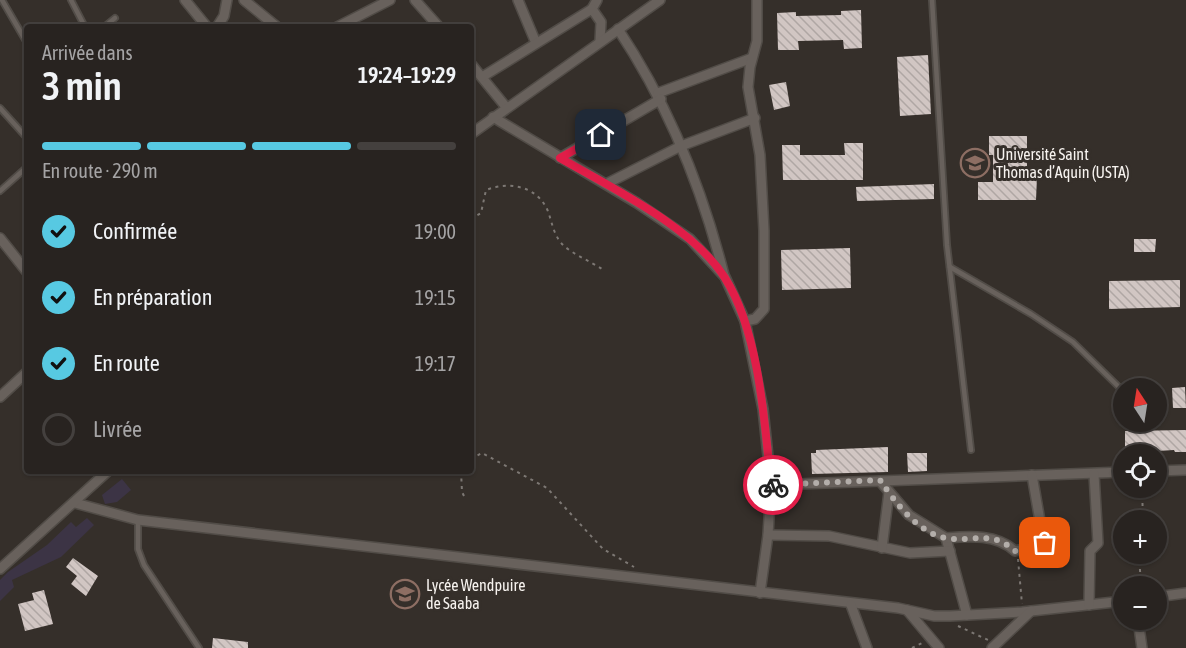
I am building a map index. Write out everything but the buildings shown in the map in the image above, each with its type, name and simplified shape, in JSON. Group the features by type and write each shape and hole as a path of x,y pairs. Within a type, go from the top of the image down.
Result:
{"street":[{"path":"185,0 205,24"},
{"path":"218,24 227,0"},
{"path":"244,0 273,24"},
{"path":"343,24 390,0"},
{"path":"415,0 436,24"},
{"path":"518,0 536,43"},
{"path":"475,131 660,0"},
{"path":"745,321 755,319 764,309 762,193 755,118 748,87 757,41 757,0"},
{"path":"482,77 595,4 601,22 600,41"},
{"path":"618,29 659,96 681,146 713,230 725,277 745,321 763,409 771,486 768,535 760,593"},
{"path":"560,158 659,96 752,58"},
{"path":"474,68 506,107"},
{"path":"493,117 606,184 690,239 725,277"},
{"path":"606,184 681,146 755,118"},
{"path":"0,238 24,268"},
{"path":"0,397 24,375"},
{"path":"1167,471 1186,470"},
{"path":"771,486 1113,473"},
{"path":"0,569 105,474"},
{"path":"1089,605 1090,551 1098,543 1094,474"},
{"path":"880,480 914,519 946,538 994,538 1002,540 1015,551 1043,544 1045,541 1032,475"},
{"path":"882,548 889,492"},
{"path":"75,503 138,520 907,610 934,616 1026,612 1113,602"},
{"path":"768,535 829,536 910,553 950,551"},
{"path":"946,538 967,615"},
{"path":"1167,596 1186,594"},
{"path":"851,605 867,648"},
{"path":"907,610 939,648"},
{"path":"997,647 1026,612"},
{"path":"1139,630 1142,648"}],"lane":[{"path":"2,0 24,38"},
{"path":"71,0 83,24"},
{"path":"932,0 950,267 970,450"},
{"path":"108,24 115,18"},
{"path":"0,108 24,135"},
{"path":"0,191 24,170"},
{"path":"950,267 1031,314 1073,342 1113,382"},
{"path":"138,520 138,549 144,565 199,648"}],"path":[{"path":"474,217 481,213 486,190 508,186 525,187 537,195 546,207 556,236 564,246 602,268"},
{"path":"474,457 482,453 547,489 603,549 639,570"},
{"path":"461,474 462,492 466,500"},
{"path":"1015,551 1026,612"},
{"path":"954,624 997,647"}],"shaded area":[{"path":"122,479 131,490 117,502 105,504 102,495"},
{"path":"87,518 94,525 61,557 12,580 14,587 0,601 0,580 8,572 47,545 71,522 76,527"}],"way so far":[{"path":"773,485 880,480 909,515 924,527 946,538 994,538 1006,542 1015,551 1045,543"}],"place":[{"name":"Université Saint Thomas d’Aquin (USTA)","path":"975,163"},
{"name":"Lycée Wendpuire de Saaba","path":"405,594"}],"route":[{"path":"601,135 560,158 637,203 690,239 725,277 745,321 763,409 771,486 773,485"}]}
